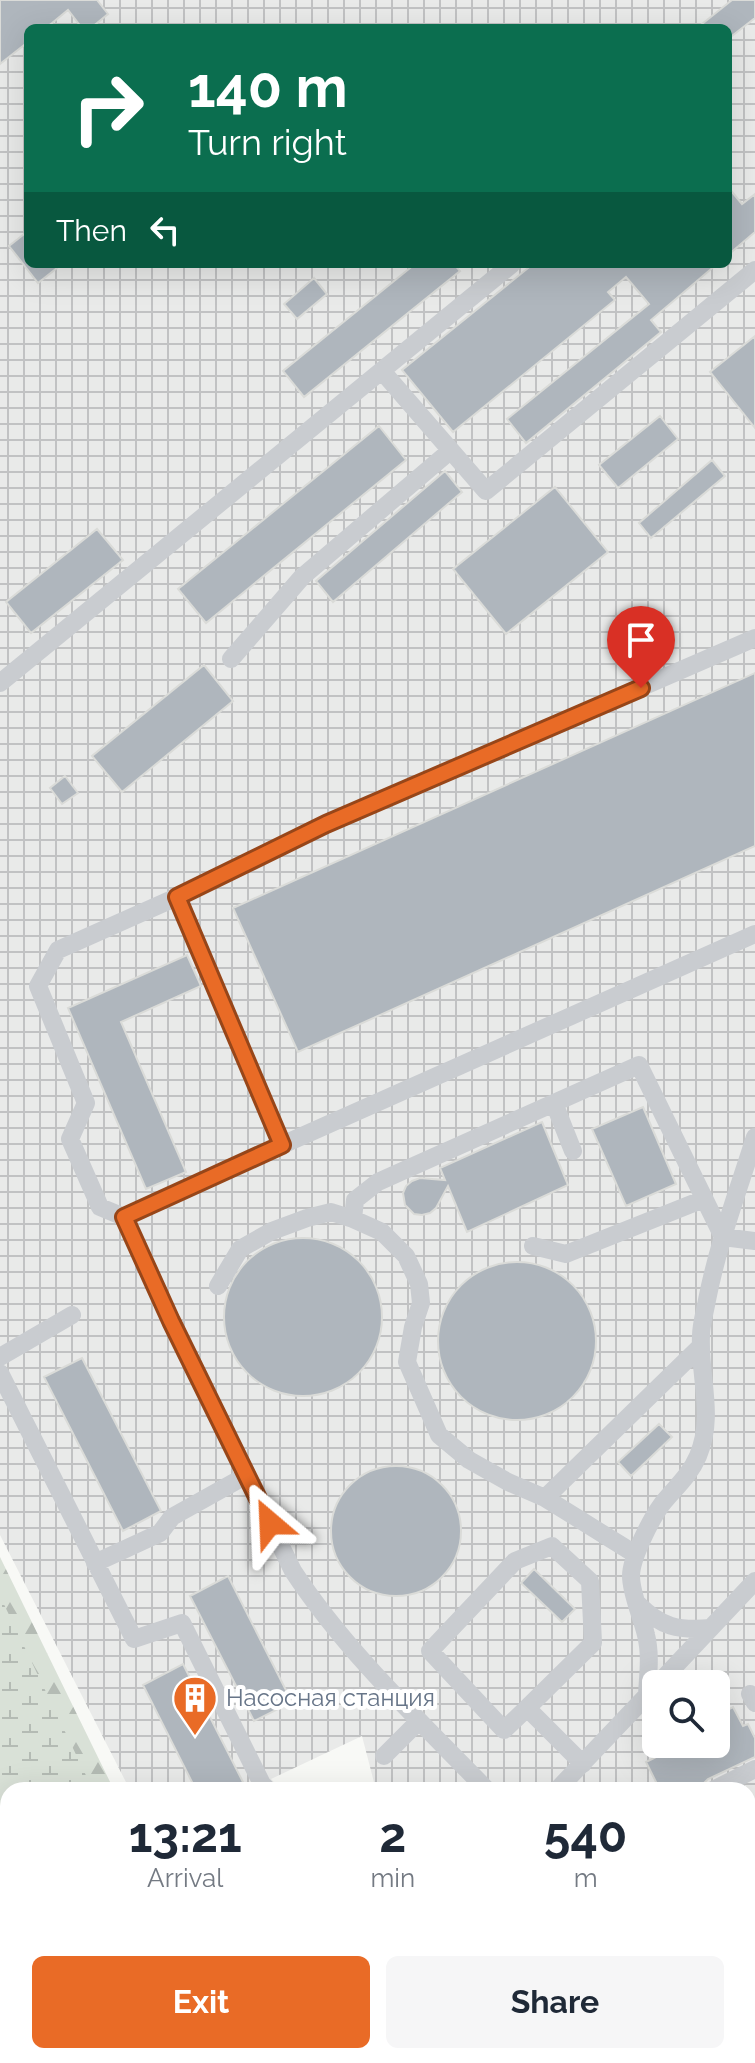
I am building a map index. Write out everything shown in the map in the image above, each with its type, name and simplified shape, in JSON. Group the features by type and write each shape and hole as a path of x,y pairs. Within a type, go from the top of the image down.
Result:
{"street":[{"path":"0,683 507,268"},
{"path":"382,371 486,491 755,270"},
{"path":"231,659 302,577 450,451"},
{"path":"479,1782 367,1667 312,1600 293,1571 124,1217 100,1207 70,1139 86,1103 38,986 58,950 177,897 326,824 755,638"},
{"path":"177,897 282,1145"},
{"path":"124,1217 755,934"},
{"path":"353,1219 355,1200 378,1182 639,1065 723,1237"},
{"path":"554,1103 573,1151"},
{"path":"651,1670 647,1637 631,1577 635,1554 660,1506 683,1481 697,1458 706,1433 707,1403 701,1334 723,1237 754,1141"},
{"path":"533,1246 566,1254 704,1199"},
{"path":"218,1286 240,1249 272,1231 307,1218 331,1212 382,1232 406,1256 419,1284 421,1303 407,1362 439,1435 469,1460 545,1498 635,1554"},
{"path":"723,1237 755,1241"},
{"path":"0,1357 72,1315"},
{"path":"545,1498 701,1346"},
{"path":"0,1373 134,1639 182,1623 261,1782"},
{"path":"95,1563 160,1533 172,1517 247,1475"},
{"path":"552,1546 590,1581 593,1643 527,1708 504,1730 430,1651 515,1561 552,1546"},
{"path":"671,1670 755,1581"},
{"path":"638,1603 652,1617 669,1626 689,1630 711,1628"},
{"path":"565,1782 642,1701"},
{"path":"527,1708 583,1764"},
{"path":"384,1756 419,1721"},
{"path":"729,1782 755,1769"}],"shaded area":[{"path":"0,0 755,0 755,1782 374,1782 362,1736 271,1779 274,1782 126,1782 0,1535"}],"green space":[{"path":"0,1557 110,1782 0,1782"},
{"path":"0,1596 89,1782 0,1782"}],"building":[{"path":"0,0 97,0 108,14 96,24 79,24 68,10 51,24 24,24 24,45 0,64"},
{"path":"732,0 755,0 755,18 732,36 732,24 702,24"},
{"path":"732,192 742,204 755,194 755,232 732,252"},
{"path":"24,234 24,265 9,246"},
{"path":"26,268 57,268 38,283"},
{"path":"410,268 457,268 460,271 304,397 283,371"},
{"path":"528,268 712,268 651,320 661,332 526,443 507,419 649,304 626,277 608,292 615,300 453,432 402,370"},
{"path":"314,278 327,294 297,319 284,304"},
{"path":"755,336 755,428 710,372"},
{"path":"660,416 678,439 618,488 599,465"},
{"path":"379,426 406,460 206,623 178,589"},
{"path":"712,460 725,476 651,538 639,523"},
{"path":"445,471 462,492 333,602 316,581"},
{"path":"555,487 608,552 506,634 453,569"},
{"path":"97,529 123,560 31,633 6,602"},
{"path":"204,665 233,701 122,792 92,756"},
{"path":"755,673 755,846 298,1052 233,908"},
{"path":"65,776 78,793 62,804 50,788"},
{"path":"187,955 201,986 121,1022 186,1172 146,1189 68,1008"},
{"path":"643,1107 676,1184 626,1206 592,1129"},
{"path":"542,1122 568,1185 467,1232 448,1186 430,1213 414,1214 405,1205 403,1193 412,1181 420,1178 445,1180 440,1168"},
{"path":"303,1238 333,1244 359,1261 376,1287 382,1317 376,1347 359,1373 333,1390 303,1396 273,1390 247,1373 230,1347 224,1317 230,1287 247,1261 273,1244"},
{"path":"517,1262 547,1268 573,1285 590,1311 596,1341 590,1371 573,1397 547,1414 517,1420 487,1414 461,1397 444,1371 438,1341 444,1311 461,1285 487,1268"},
{"path":"82,1358 161,1511 123,1531 44,1377"},
{"path":"659,1424 672,1437 631,1476 618,1462"},
{"path":"396,1466 421,1471 442,1485 456,1506 461,1531 456,1556 442,1577 421,1591 396,1596 371,1591 350,1577 336,1556 331,1531 336,1506 350,1485 371,1471"},
{"path":"534,1569 575,1609 562,1622 521,1583"},
{"path":"228,1576 292,1702 254,1721 190,1596"},
{"name":"Насосная станция","path":"183,1664 243,1782 192,1782 143,1685"},
{"path":"733,1707 743,1726 748,1724 755,1738 755,1757 705,1782 656,1782 646,1762 654,1758 730,1758 730,1709"}],"place":[{"name":"Насосная станция","path":"195,1737"}],"route":[{"path":"270,1523 124,1217 282,1145 177,897 326,824 641,688"}]}
